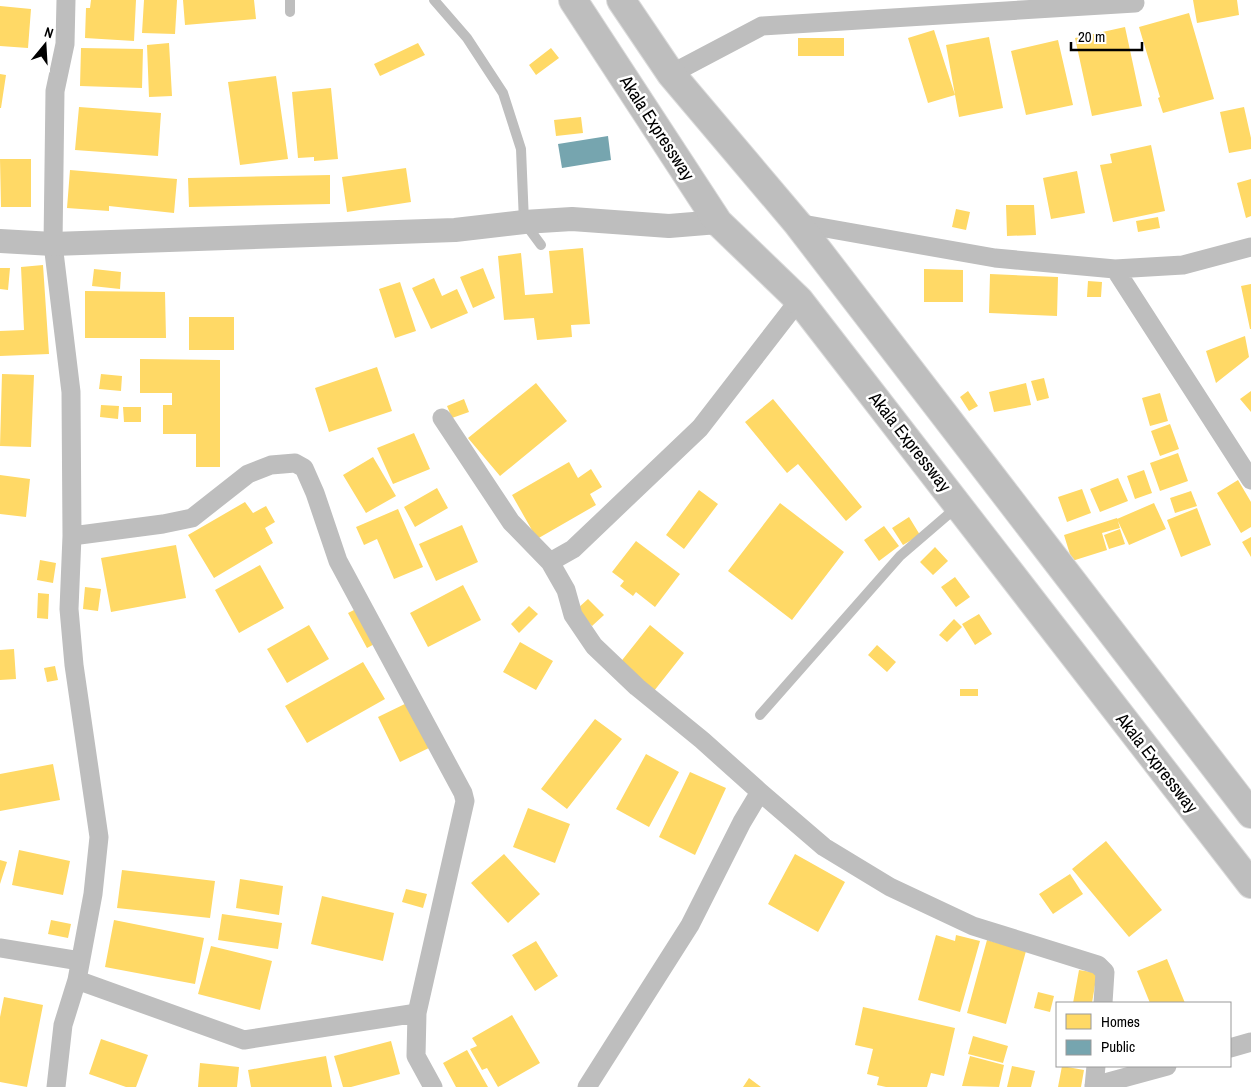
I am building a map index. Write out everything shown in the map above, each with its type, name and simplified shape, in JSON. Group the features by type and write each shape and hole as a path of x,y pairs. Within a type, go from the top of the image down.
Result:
{"main road":[{"name":"Akala Expressway","path":"573,0 718,222 799,300 1251,884"},
{"path":"621,0 671,74 797,223 1251,814"}],"street":[{"path":"56,1087 63,1025 77,980 93,894 99,837 74,665 69,609 72,536 71,392 53,244 56,91 65,44 66,0"},
{"path":"671,74 762,26 1040,5 1135,3"},
{"path":"0,241 53,244 455,230 524,222 572,219 669,226 718,222"},
{"path":"797,223 995,258 1115,269 1183,265 1251,247"},
{"path":"1115,269 1251,480"},
{"path":"550,562 573,549 700,428 799,300"},
{"path":"442,418 511,522 550,562 566,590 573,616 594,646 638,687 702,740 824,847 890,888 973,926 1098,965 1105,972 1103,1002"},
{"path":"72,536 163,524 192,518 248,474 271,465 295,463 304,468 315,492 338,561 463,793 465,801 417,1013 416,1056 433,1087"},
{"path":"587,1087 690,925 742,822 760,792"},
{"path":"0,948 80,961"},
{"path":"77,980 244,1040 417,1013"},
{"path":"1231,1048 1251,1042"},
{"path":"1096,1067 1094,1087 1164,1067"}],"lane":[{"path":"290,0 290,12"},
{"path":"434,0 467,38 503,93 521,149 524,222 541,245"},
{"path":"760,715 900,556 959,505"}],"building: Homes":[{"path":"91,0 136,0 134,41 85,38 86,8 90,8"},
{"path":"144,0 177,0 175,34 142,33"},
{"path":"183,0 254,0 256,19 185,25"},
{"path":"1193,0 1237,0 1239,15 1197,23"},
{"path":"0,6 31,9 28,48 0,46"},
{"path":"1189,13 1214,99 1163,113 1139,27"},
{"path":"1125,27 1142,106 1092,116 1075,38"},
{"path":"934,30 955,95 928,103 908,38"},
{"path":"989,37 1003,108 959,117 946,45"},
{"path":"798,38 844,38 844,56 798,56"},
{"path":"1058,40 1073,105 1026,115 1011,51"},
{"path":"169,43 172,96 149,97 147,45"},
{"path":"418,43 425,55 380,76 374,64"},
{"path":"81,48 143,49 142,88 80,86"},
{"path":"551,48 559,58 536,75 529,65"},
{"path":"0,74 6,75 1,108 0,108"},
{"path":"276,76 288,159 240,165 228,82"},
{"path":"331,88 338,159 314,161 314,157 298,158 292,92"},
{"path":"79,107 161,113 158,156 75,150"},
{"path":"1244,107 1251,138 1251,149 1229,153 1220,112"},
{"path":"581,117 583,133 556,136 554,120"},
{"path":"1151,145 1165,211 1113,222 1100,165 1112,163 1110,154"},
{"path":"0,159 31,159 31,207 1,207"},
{"path":"406,168 411,202 347,212 342,177"},
{"path":"70,170 177,179 174,213 109,206 109,211 67,208"},
{"path":"1077,171 1085,213 1051,219 1043,178"},
{"path":"330,175 330,204 189,207 188,178"},
{"path":"1251,179 1251,216 1246,218 1237,183"},
{"path":"1006,205 1034,205 1036,235 1007,236"},
{"path":"956,209 970,212 966,230 952,227"},
{"path":"1158,217 1160,228 1138,232 1136,221"},
{"path":"583,248 590,324 571,325 572,337 537,340 534,318 504,320 498,256 521,253 525,295 553,293 549,251"},
{"path":"43,265 49,354 0,356 0,331 24,330 21,267"},
{"path":"0,268 10,268 8,290 0,289"},
{"path":"483,268 495,298 473,308 460,277"},
{"path":"94,269 121,272 120,289 92,286"},
{"path":"924,269 963,270 963,302 924,302"},
{"path":"990,274 1058,277 1057,316 989,313"},
{"path":"434,278 442,296 457,289 468,313 431,329 412,288"},
{"path":"1088,281 1102,282 1101,297 1087,297"},
{"path":"400,282 416,331 395,338 379,289"},
{"path":"1251,284 1251,329 1250,329 1241,286"},
{"path":"85,291 165,292 166,338 85,338"},
{"path":"189,317 234,317 234,350 189,350"},
{"path":"1245,336 1249,357 1216,383 1206,351"},
{"path":"140,359 220,360 220,467 196,467 196,434 163,434 163,405 172,405 172,393 140,393"},
{"path":"377,367 392,411 329,432 315,388"},
{"path":"2,374 34,375 31,447 0,446"},
{"path":"101,374 122,376 121,391 99,389"},
{"path":"1044,378 1049,398 1037,401 1031,381"},
{"path":"536,383 567,421 500,476 468,438"},
{"path":"1026,383 1031,405 994,412 989,392"},
{"path":"968,391 978,406 969,411 960,397"},
{"path":"1251,391 1251,412 1240,399"},
{"path":"1160,393 1168,421 1150,426 1142,398"},
{"path":"464,399 469,412 452,418 447,406"},
{"path":"773,399 862,507 846,521 798,464 787,473 745,422"},
{"path":"101,405 119,406 118,419 100,417"},
{"path":"123,407 141,407 141,422 124,422"},
{"path":"1170,424 1179,449 1160,456 1151,431"},
{"path":"414,433 430,469 393,484 377,448"},
{"path":"1178,453 1188,481 1160,491 1150,463"},
{"path":"373,457 396,496 366,513 343,475"},
{"path":"569,462 578,478 591,469 602,487 590,494 596,505 537,539 512,495"},
{"path":"1144,470 1152,493 1135,499 1127,476"},
{"path":"0,475 30,479 26,517 0,514"},
{"path":"1118,478 1128,501 1100,512 1090,489"},
{"path":"1238,480 1251,502 1251,527 1241,533 1217,493"},
{"path":"437,488 448,508 415,527 404,507"},
{"path":"1082,489 1091,513 1067,522 1058,497"},
{"path":"699,490 718,504 684,549 666,535"},
{"path":"1191,491 1197,506 1175,513 1170,498"},
{"path":"245,502 253,513 266,506 275,522 265,528 273,543 214,578 188,535"},
{"path":"780,503 844,552 792,620 728,571"},
{"path":"1154,503 1166,529 1129,545 1117,519"},
{"path":"1197,508 1211,545 1181,557 1167,520"},
{"path":"398,509 423,567 394,579 377,539 364,545 356,527"},
{"path":"909,517 920,535 903,545 892,528"},
{"path":"1117,518 1120,528 1102,533 1107,550 1072,561 1064,535"},
{"path":"462,525 478,562 436,581 419,544"},
{"path":"884,526 899,546 879,561 864,540"},
{"path":"1120,529 1125,544 1109,549 1104,535"},
{"path":"1251,537 1251,557 1242,542"},
{"path":"636,541 680,574 655,607 636,592 633,596 620,586 624,581 612,572"},
{"path":"176,545 186,598 111,612 101,558"},
{"path":"935,547 948,561 933,575 920,562"},
{"path":"40,560 56,563 53,583 37,580"},
{"path":"260,565 284,608 239,633 215,590"},
{"path":"955,577 970,597 956,607 941,587"},
{"path":"463,585 481,620 428,647 410,613"},
{"path":"85,587 101,589 98,611 83,609"},
{"path":"38,593 49,594 48,619 37,618"},
{"path":"588,599 604,615 592,626 577,609"},
{"path":"362,606 380,641 367,648 348,613"},
{"path":"529,606 538,614 519,633 511,624"},
{"path":"979,614 992,634 975,645 962,624"},
{"path":"954,619 962,627 947,642 939,635"},
{"path":"309,625 329,659 287,683 267,649"},
{"path":"650,625 684,653 654,691 619,664"},
{"path":"520,642 553,661 536,690 503,672"},
{"path":"877,645 896,662 887,672 868,655"},
{"path":"14,649 16,679 0,680 0,650"},
{"path":"363,662 385,699 307,743 285,706"},
{"path":"55,666 58,680 47,682 44,668"},
{"path":"960,689 978,689 978,696 960,696"},
{"path":"411,701 433,746 400,762 378,717"},
{"path":"595,719 622,739 567,809 541,789"},
{"path":"646,754 679,772 649,827 616,809"},
{"path":"53,764 60,800 0,811 0,774"},
{"path":"690,772 726,788 695,855 659,837"},
{"path":"528,808 570,824 555,863 513,847"},
{"path":"1106,841 1162,910 1129,937 1072,869"},
{"path":"19,850 70,861 63,895 12,885"},
{"path":"504,854 540,894 508,923 471,883"},
{"path":"795,854 845,882 818,932 768,904"},
{"path":"0,860 7,862 0,884"},
{"path":"122,870 215,881 210,918 117,908"},
{"path":"1070,874 1083,894 1053,914 1039,894"},
{"path":"240,879 283,886 279,915 236,908"},
{"path":"406,889 427,894 423,908 402,902"},
{"path":"322,896 394,913 383,961 311,944"},
{"path":"222,914 282,923 278,949 218,940"},
{"path":"51,920 71,924 68,938 48,934"},
{"path":"114,920 204,938 195,984 105,967"},
{"path":"936,935 955,941 956,935 980,941 960,1012 918,1000"},
{"path":"987,940 1026,951 1006,1024 967,1013"},
{"path":"536,941 558,976 535,991 512,955"},
{"path":"211,946 272,961 260,1010 198,994"},
{"path":"1167,959 1185,1002 1150,1002 1137,971"},
{"path":"1079,970 1097,973 1092,1002 1073,1002"},
{"path":"1038,992 1054,996 1050,1012 1034,1008"},
{"path":"4,997 43,1005 27,1087 0,1082 0,1017"},
{"path":"863,1007 955,1028 944,1076 931,1073 927,1087 886,1087 877,1085 879,1077 867,1074 873,1049 855,1045"},
{"path":"512,1015 540,1063 498,1087 487,1068 482,1070 470,1049 477,1046 472,1038"},
{"path":"973,1036 1008,1046 1003,1063 968,1054"},
{"path":"101,1039 148,1055 136,1087 126,1087 89,1074"},
{"path":"391,1041 400,1074 351,1087 343,1087 334,1056"},
{"path":"467,1050 488,1087 456,1087 443,1063"},
{"path":"326,1056 332,1087 251,1087 248,1070"},
{"path":"970,1056 1004,1065 999,1087 962,1086"},
{"path":"200,1063 239,1067 237,1087 198,1087"},
{"path":"1012,1066 1035,1071 1031,1087 1007,1087"},
{"path":"1062,1067 1084,1070 1081,1087 1058,1087"},
{"path":"749,1078 761,1087 743,1087"}],"building: Public":[{"path":"608,136 611,160 562,168 558,144"}]}
